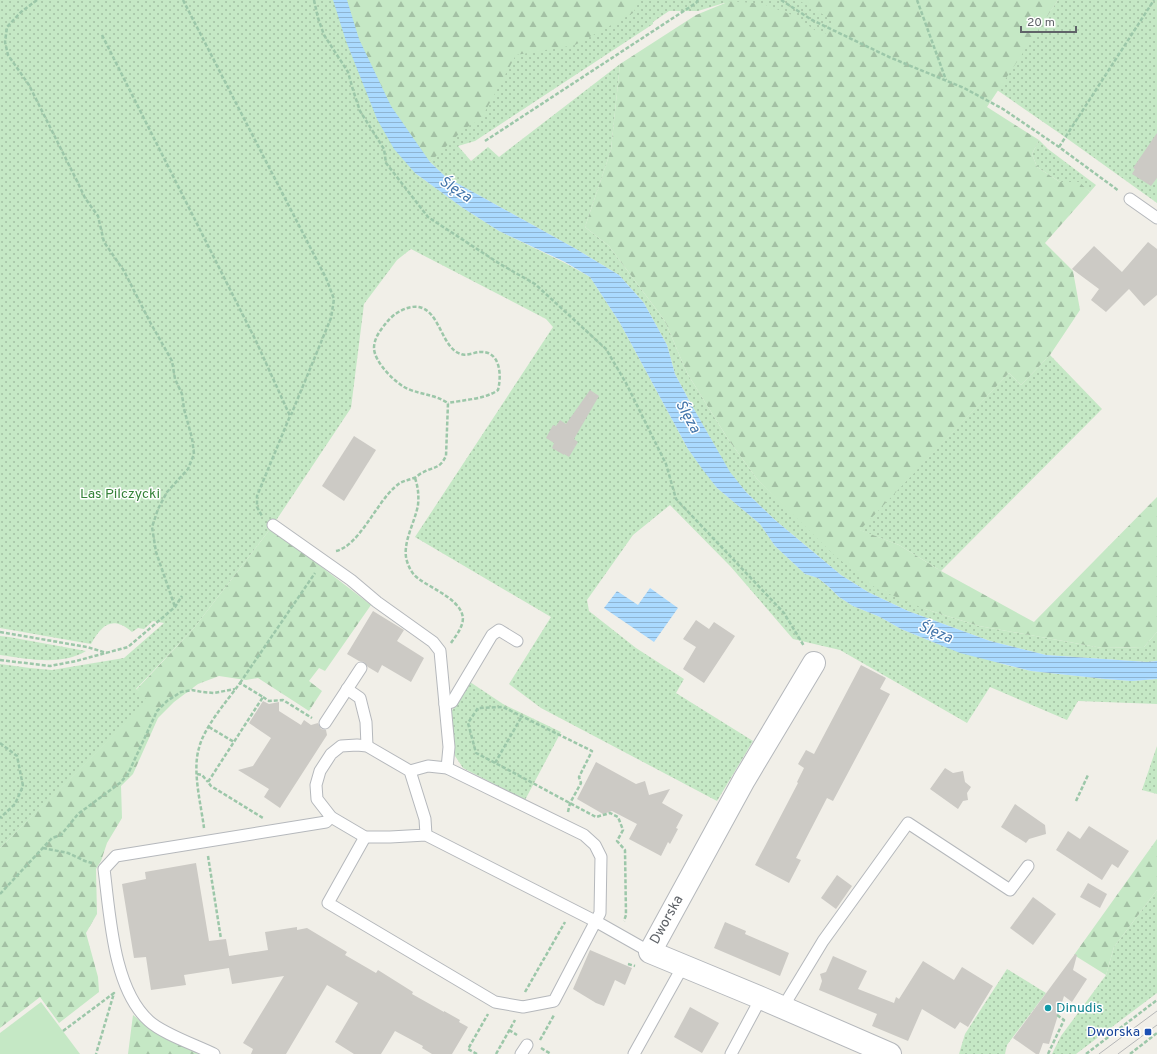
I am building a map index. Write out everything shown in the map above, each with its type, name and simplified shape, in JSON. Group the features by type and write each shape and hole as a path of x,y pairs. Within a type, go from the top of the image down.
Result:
{"street":[{"name":"Dworska","path":"814,663 744,780 650,952 783,1007 890,1054"}],"lane":[{"path":"1130,199 1157,218"},
{"path":"273,525 351,580 377,602 433,642 440,651 448,747 447,768"},
{"path":"445,704 452,702 492,635 499,630 517,640"},
{"path":"325,722 361,668"},
{"path":"347,689 360,698 366,722 367,746"},
{"path":"426,835 425,819 410,771 367,746 341,746 332,754 320,771 316,785 317,799 330,817 365,837 426,835 597,922 650,952"},
{"path":"365,837 328,903 495,1002 523,1007 554,1001 597,922 600,913 601,857 595,845 584,835 447,768 428,766 410,771"},
{"path":"214,1054 150,1022 138,1008 124,985 114,944 104,869 116,856 326,822 330,817"},
{"path":"783,1007 823,941 908,823 1010,890 1028,866"},
{"path":"634,1054 683,966"},
{"path":"731,1054 761,998"}],"path":[{"path":"37,0 21,12 7,27 5,42 8,55 29,85 85,198 98,216 104,242 124,271 172,361 175,379 182,394 194,454 188,469 167,492 158,509 152,527 156,552 175,607"},
{"path":"183,0 326,278 334,299 331,318 257,496 257,507 260,514 273,525"},
{"path":"314,0 324,35 348,72 352,90 360,111 384,149 386,163 428,217 500,264 535,284 606,349 626,383 666,464 676,499 784,613 814,663"},
{"path":"485,141 696,3 698,0"},
{"path":"782,0 812,20 889,57 964,88 1003,109 1059,147 1130,199"},
{"path":"917,0 946,80"},
{"path":"1059,147 1154,0"},
{"path":"102,35 256,341 290,416"},
{"path":"414,307 428,311 448,343 461,355 480,352 489,353 496,358 500,375 498,390 495,393 448,403 438,397 408,389 399,384 387,372 375,356 374,348 376,338 381,329 389,319 405,309 414,307"},
{"path":"221,940 205,841 196,763 198,748 209,727 330,552 341,550 352,542 395,487 404,480 415,478 423,472 436,468 442,463 446,456 448,403"},
{"path":"415,478 419,494 415,518 407,543 406,554 408,563 418,578 451,600 461,610 463,616 463,624 460,630 446,649 440,651"},
{"path":"0,660 50,666 76,661 128,647 175,607 182,596"},
{"path":"0,632 88,647 107,653"},
{"path":"240,683 269,701 283,700 313,718 325,722"},
{"path":"0,894 52,838 61,835 78,814 120,783 128,774 157,711 167,701 182,692 192,690 214,693 235,689"},
{"path":"208,782 263,697"},
{"path":"503,707 592,751 579,777 581,783 569,802 495,763 476,753 468,723 478,708 503,707"},
{"path":"495,763 522,716"},
{"path":"209,727 234,742"},
{"path":"0,743 17,756 23,786 15,804 0,818"},
{"path":"197,774 202,775 211,786 282,829"},
{"path":"1076,801 1088,775"},
{"path":"43,848 68,853 85,861 98,864 104,869"},
{"path":"496,1054 523,1007 521,999 572,909"},
{"path":"63,1032 114,994 96,1054"},
{"path":"1086,1054 1157,1000"},
{"path":"527,1050 558,1008 554,1001"},
{"path":"477,1054 468,1048 495,1002"},
{"path":"1048,1054 1064,1020 1057,1015"},
{"path":"1130,1054 1157,1033"}],"green space":[{"name":"Las Pilczycki","path":"0,0 870,0 941,87 738,3 724,3 698,11 669,11 653,22 653,24 475,141 458,146 471,161 488,147 499,157 620,64 611,150 585,227 609,246 665,321 687,373 728,439 757,479 782,503 925,609 979,626 1102,648 1144,647 1157,632 1157,661 1147,662 1046,655 990,641 908,611 868,592 841,575 775,520 746,492 730,473 675,374 667,345 644,303 619,275 576,249 446,177 430,162 438,153 415,173 463,208 499,231 565,263 590,277 620,323 688,449 717,488 760,524 775,546 805,574 818,578 839,597 853,606 880,617 901,629 935,643 1006,665 1031,671 1105,679 1132,681 1157,679 1157,704 1078,701 1067,720 990,687 967,723 840,650 793,639 731,567 670,505 633,535 587,600 589,611 636,648 684,679 676,693 753,741 717,801 541,708 509,684 551,617 415,537 553,327 546,319 411,249 397,260 364,304 351,408 271,528 194,628 136,689 149,701 0,848 0,664 52,670 124,658 164,623 153,621 144,629 138,628 132,632 119,624 108,624 99,632 91,644 0,628"},
{"path":"347,0 640,0 633,13 575,45 516,55 481,119 464,129 430,162 391,106 359,39"},
{"path":"798,0 1058,0 987,107 1039,140 1032,154 1037,167 1060,182 1079,182 1090,192 1045,243 1073,271 1080,310 1050,355 1021,385 1009,373 860,530 899,545 941,571 1034,622 1157,497 1157,632 1144,647 1102,648 979,626 925,609 877,589 835,556 757,479 728,439 687,373 665,321 609,246 585,227 611,150 620,64 696,15 730,1 763,4 795,16 823,36 836,22"},
{"path":"1058,0 1157,0 1157,203 997,90"},
{"path":"1039,140 1048,149 1096,185 1090,192 1079,183 1060,182 1037,167 1032,154"},
{"path":"1050,355 1102,409 941,571 899,545 859,530 1009,373 1021,385"},
{"path":"271,528 371,605 325,671 319,668 309,681 322,691 309,711 258,678 246,680 219,676 198,684 174,702 158,718 133,774 121,786 122,818 107,843 101,861 96,869 97,914 86,933 98,977 99,992 59,1023 40,997 0,1028 0,848 148,701 136,690 194,628"},
{"path":"0,636 86,651 66,659 55,660 0,655"},
{"path":"470,682 503,704 561,732 525,800 463,768 455,756 451,712"},
{"path":"1157,746 1157,794 1142,790"},
{"path":"1157,839 1157,890 1114,947 1106,975 1074,955"},
{"path":"1157,890 1157,993 1076,1054 1052,1054 1061,1036 1106,975 1114,947"},
{"path":"1007,969 1046,993 1007,1045 1005,1054 959,1054 965,1034"},
{"path":"41,1002 80,1054 0,1054 0,1033"},
{"path":"133,1015 151,1029 199,1054 128,1054"}],"water":[{"name":"Ślęza","path":"333,0 347,0 359,39 391,106 430,162 446,177 576,249 619,275 644,303 667,345 675,374 730,472 746,492 775,520 841,575 868,592 908,611 990,641 1046,655 1147,662 1157,661 1157,679 1132,681 1031,671 960,653 901,629 880,617 853,606 839,597 818,578 805,574 775,546 760,524 717,488 703,470 688,449 620,323 590,277 565,262 499,231 463,208 415,173 394,149 377,119 346,41"},
{"path":"650,588 678,608 654,642 604,608 617,591 638,605"}],"building":[{"path":"1157,133 1157,178 1151,186 1132,174 1135,169 1133,168"},
{"path":"1148,242 1157,249 1157,295 1144,306 1129,289 1106,312 1091,300 1099,289 1072,269 1094,246 1122,272"},
{"path":"590,390 599,396 574,439 578,442 569,457 552,448 554,443 546,438 553,425 556,426 560,420 566,424"},
{"path":"354,436 376,450 344,501 322,486"},
{"path":"373,611 404,630 397,641 424,658 411,682 382,665 378,673 368,667 364,662 359,661 347,654"},
{"path":"696,620 709,629 714,622 735,636 704,683 683,669 696,647 683,639"},
{"path":"861,665 886,678 880,689 890,694 833,801 827,798 796,858 801,860 789,883 755,865 798,783 797,782 804,768 798,764 806,750 814,754"},
{"path":"263,701 269,704 279,702 279,711 301,725 304,720 311,725 318,723 321,729 326,730 327,735 280,808 264,797 269,789 238,770 253,766 271,738 249,723"},
{"path":"596,762 636,784 645,781 649,795 670,789 662,803 683,815 670,844 668,842 661,856 629,839 637,824 612,811 603,814 577,799"},
{"path":"945,768 953,773 963,771 965,782 971,787 967,793 968,800 963,801 958,809 930,789"},
{"path":"1015,804 1045,825 1046,834 1029,839 1026,843 1001,827"},
{"path":"1089,826 1129,851 1118,868 1112,864 1102,880 1056,850 1068,831 1080,839"},
{"path":"196,863 209,941 226,939 229,956 268,950 265,932 297,927 297,930 307,928 347,952 345,955 376,973 378,970 413,992 412,994 460,1020 459,1022 468,1027 452,1054 432,1054 422,1048 423,1046 395,1031 381,1054 354,1054 335,1042 358,1003 327,985 286,1054 251,1054 253,1049 243,1043 284,976 232,984 229,968 184,975 186,985 151,990 146,957 134,958 122,884 146,879 145,872"},
{"path":"837,875 852,886 836,909 821,898"},
{"path":"1088,883 1107,894 1100,908 1080,897"},
{"path":"1033,897 1056,914 1033,945 1010,928"},
{"path":"725,922 746,931 745,934 789,953 780,976 714,948"},
{"path":"590,950 632,968 625,985 615,980 604,1006 596,1003 573,989"},
{"name":"Dinudis","path":"1075,954 1077,955 1073,970 1087,979 1072,1002 1064,996 1049,1044 1043,1043 1039,1054 1036,1054 1013,1038"},
{"path":"833,956 867,971 858,989 894,1003 896,997 899,999 923,961 954,980 962,967 993,986 968,1027 960,1022 955,1029 922,1009 908,1041 872,1026 877,1014 819,990 822,981 820,974 826,972"},
{"path":"690,1007 719,1023 702,1053 674,1037"}],"tram line":[{"path":"1099,1054 1157,1011"},
{"path":"1118,1054 1157,1025"}],"place":[{"name":"Dinudis","path":"1048,1008"},
{"name":"Dworska","path":"1148,1032"}]}
